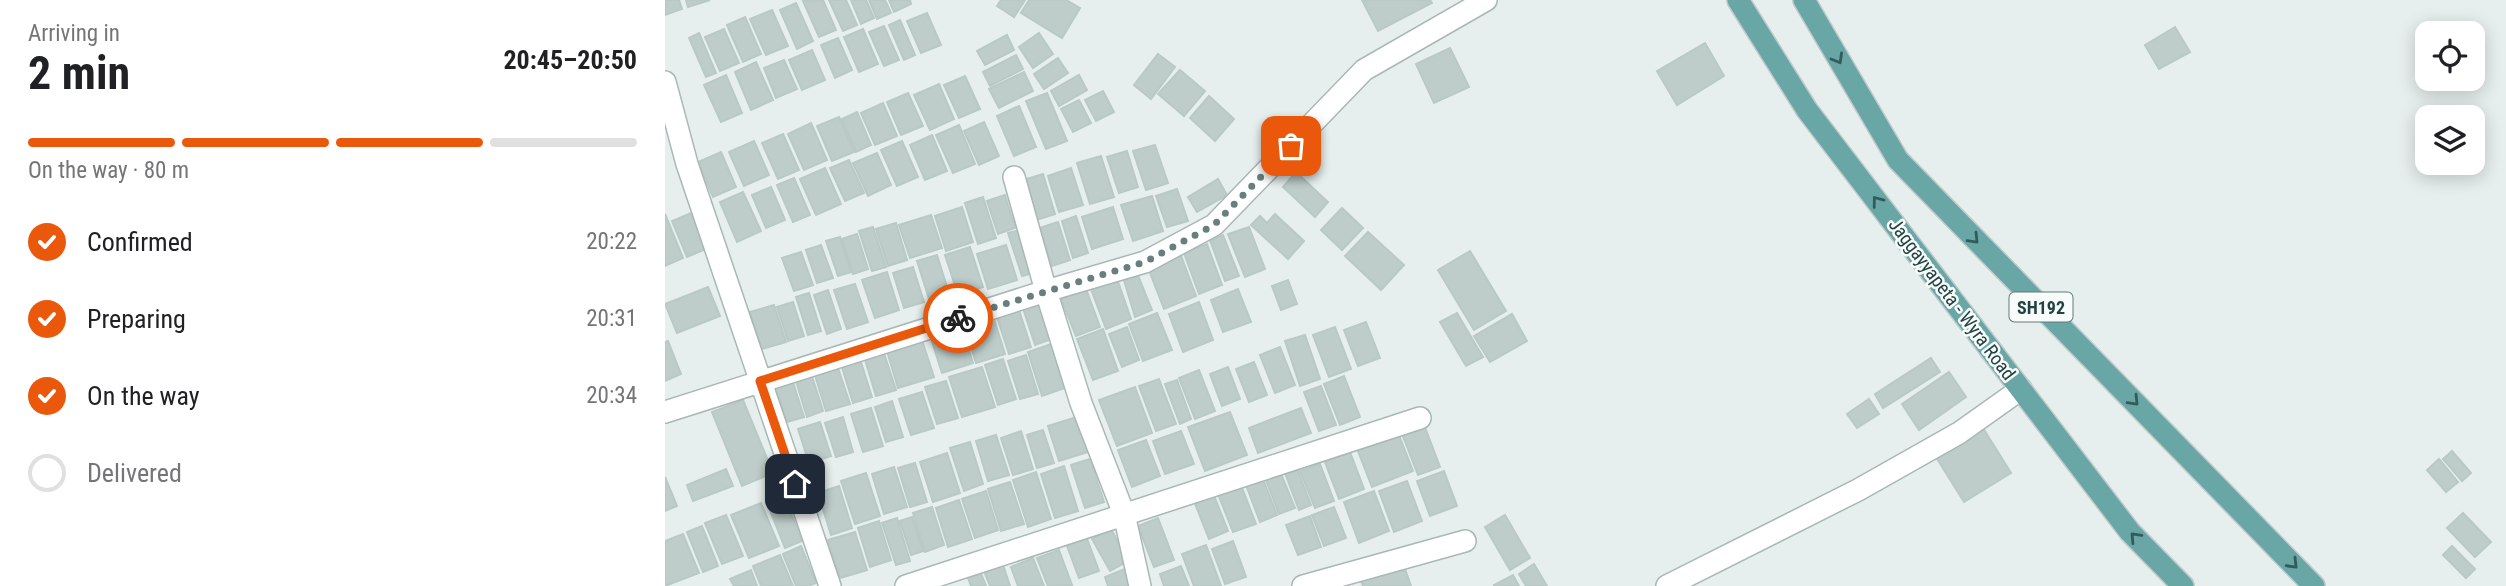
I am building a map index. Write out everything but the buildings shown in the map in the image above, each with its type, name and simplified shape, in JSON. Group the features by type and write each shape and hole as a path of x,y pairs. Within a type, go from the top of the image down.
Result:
{"main road":[{"name":"Jaggayyapeta - Wyra Road","path":"1738,0 1807,110 2130,532 2182,586"},
{"name":"SH192","path":"1804,0 1898,160 2314,586"}],"street":[{"path":"665,412 1045,291 1145,262 1214,225 1364,70 1486,0"},
{"path":"665,82 687,164 830,586"},
{"path":"1014,177 1045,291 1081,403 1124,514 1140,586"},
{"path":"1667,586 1858,490 1959,433 2021,389"},
{"path":"906,586 1420,418"},
{"path":"1303,586 1465,541"}],"way so far":[{"path":"958,318 1145,262 1214,225 1291,146"}],"route":[{"path":"795,484 760,381 958,318"}]}
